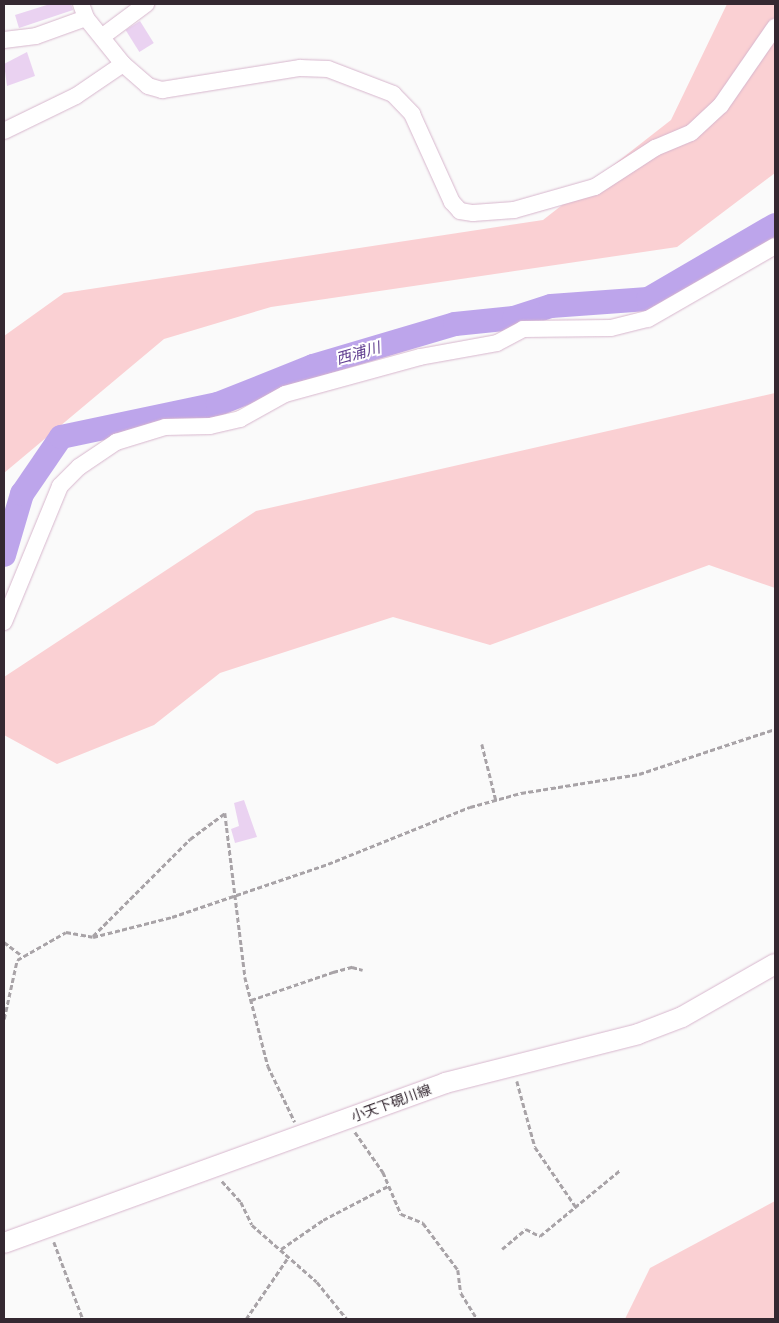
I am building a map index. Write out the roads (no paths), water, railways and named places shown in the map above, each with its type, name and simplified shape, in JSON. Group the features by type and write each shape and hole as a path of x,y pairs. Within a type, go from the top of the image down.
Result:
{"main road":[{"name":"小天下硯川線","path":"4,1242 302,1137 445,1083 638,1034 682,1017 775,964"}],"street":[{"path":"103,36 146,4"},
{"path":"4,40 36,36 84,11 123,64 148,86 162,90 300,68 328,69 392,94 412,114 452,202 460,211 488,212 514,210 595,187 655,148 692,133 721,105 775,27"},
{"path":"4,131 76,96 123,64"},
{"path":"4,622 60,486 79,466 116,442 164,427 210,426 240,420 285,394 420,357 497,343 523,329 611,328 648,320 775,246"}],"waterway":[{"name":"西浦川","path":"4,555 22,494 61,437 218,404 313,366 455,324 514,318 551,306 648,299 775,225"}]}
